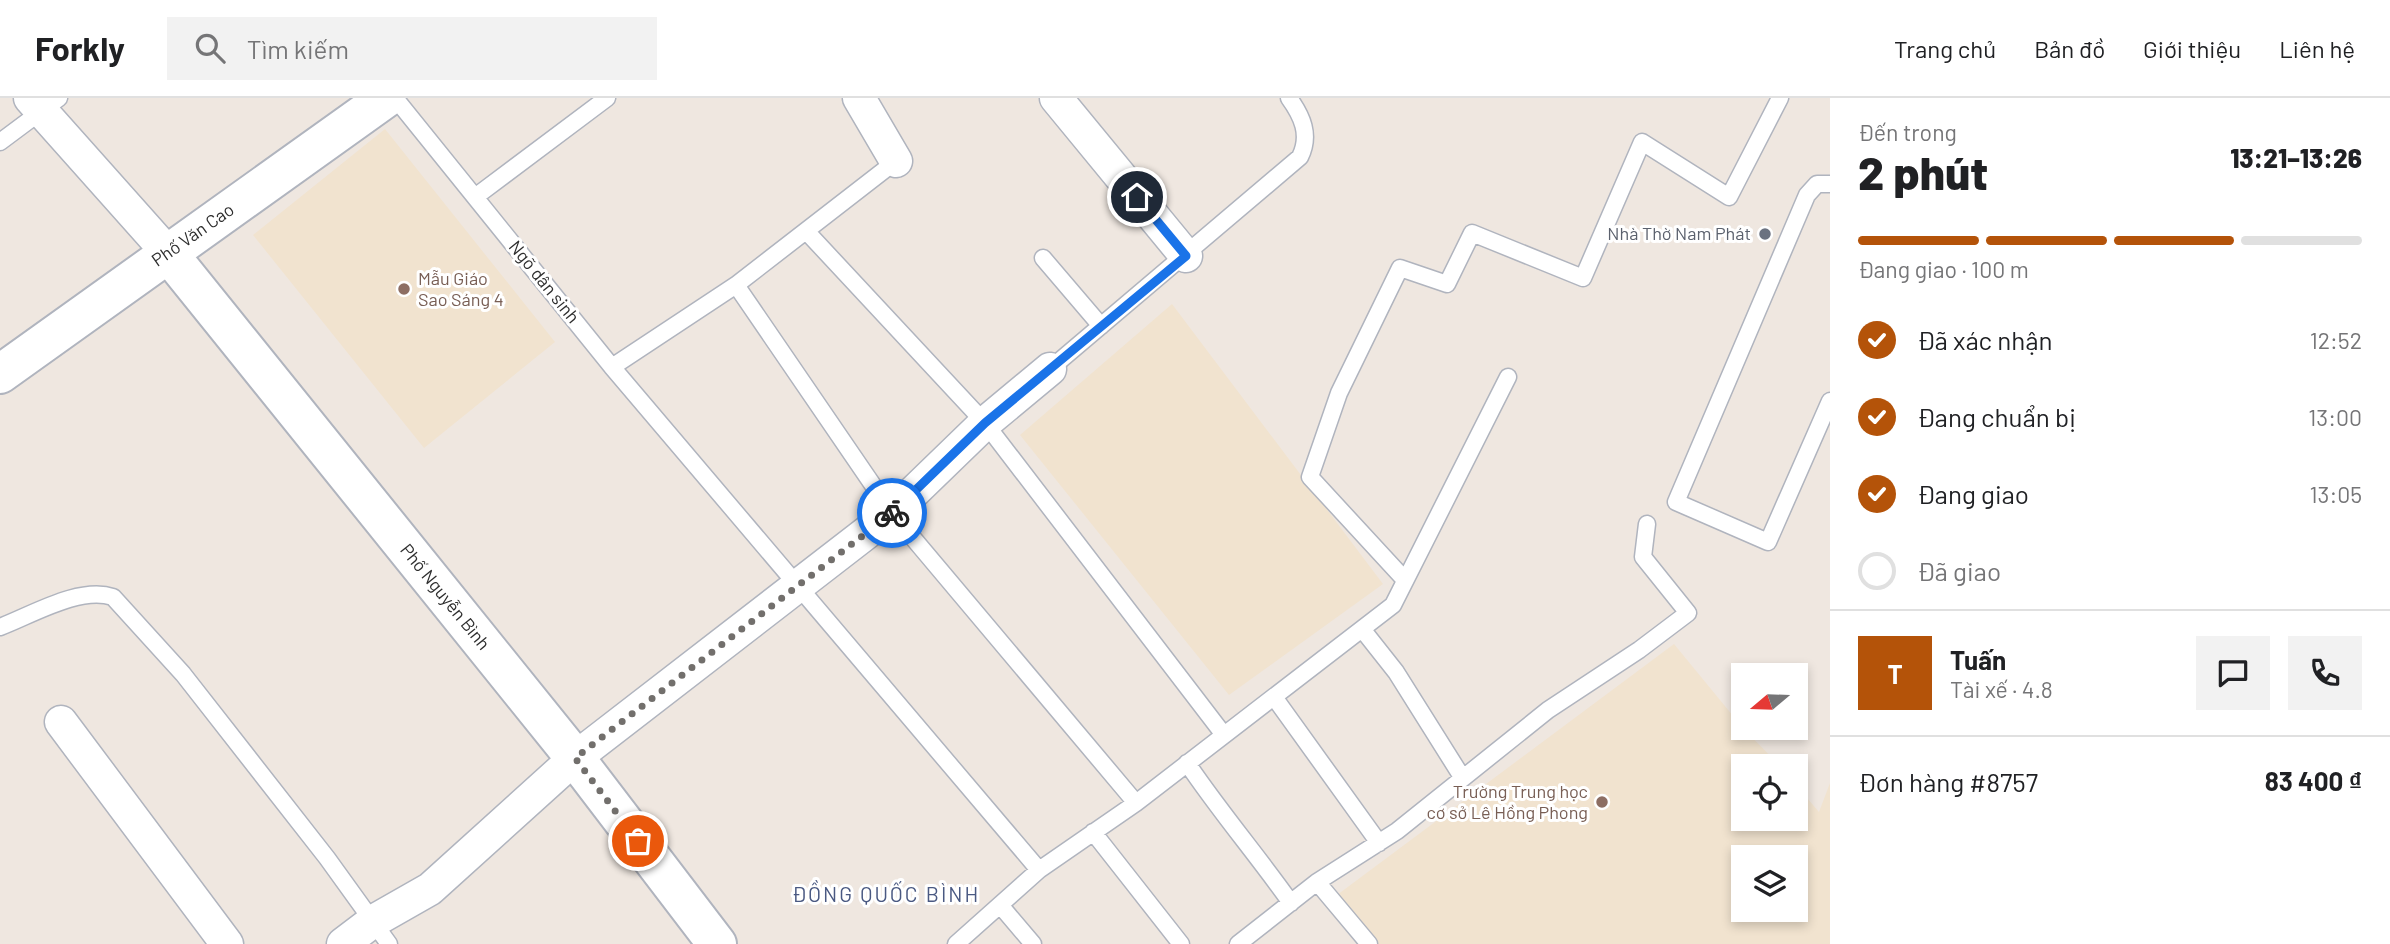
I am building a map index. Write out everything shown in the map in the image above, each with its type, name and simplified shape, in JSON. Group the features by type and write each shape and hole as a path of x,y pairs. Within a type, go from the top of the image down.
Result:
{"street":[{"name":"Phố Văn Cao","path":"0,374 386,98"},
{"path":"859,98 896,161"},
{"path":"1056,98 1186,256"},
{"path":"43,103 168,253"},
{"name":"Phố Nguyễn Bình","path":"168,253 575,758 717,944"},
{"path":"343,944 381,933 575,758 892,513 985,423 1050,369"},
{"path":"61,722 227,944"}],"lane":[{"name":"Ngõ dân sinh","path":"395,98 612,367 1039,870"},
{"path":"475,197 607,98"},
{"path":"1050,369 1300,157 1307,144 1305,132 1301,118 1289,98"},
{"path":"1405,580 1310,477 1339,393 1400,268 1447,284 1472,233 1583,278 1642,142 1729,197 1780,98"},
{"path":"0,142 43,103"},
{"path":"612,367 736,285 896,161"},
{"path":"1830,184 1817,184 1807,195 1676,502 1768,542 1830,401"},
{"path":"807,232 985,423 1224,735"},
{"path":"1043,258 1101,326"},
{"path":"736,285 892,513 1136,803"},
{"path":"956,944 974,938 1000,905 1039,870 1136,803 1393,605 1508,377"},
{"path":"1238,944 1317,882 1378,843 1548,709 1639,650 1688,613 1643,557 1647,524"},
{"path":"0,627 85,596 100,593 113,597 183,674 327,858 381,933"},
{"path":"1362,629 1396,673 1462,778"},
{"path":"1273,697 1378,843"},
{"path":"1187,763 1291,903"},
{"path":"1093,832 1181,944"},
{"path":"1317,882 1369,944"},
{"path":"1000,905 1033,944"}],"shaded area":[{"name":"Mẫu Giáo Sao Sáng 4","path":"385,129 555,342 424,448 253,235"},
{"path":"1172,304 1383,584 1229,695 1020,435"},
{"name":"Trường Trung học cơ sở Lê Hồng Phong","path":"1674,644 1731,713 1731,740 1755,740 1768,754 1731,754 1731,831 1808,831 1808,799 1819,812 1830,783 1830,944 1375,944 1337,895"}],"way so far":[{"path":"638,841 575,758 892,513"}],"place":[{"name":"Nhà Thờ Nam Phát","path":"1765,234"},
{"name":"Mẫu Giáo Sao Sáng 4","path":"404,289"},
{"name":"Trường Trung học cơ sở Lê Hồng Phong","path":"1602,802"}],"district":[{"name":"ĐỒNG QUỐC BÌNH","path":"886,895"}],"route":[{"path":"892,513 985,423 1186,256 1137,197"}]}
